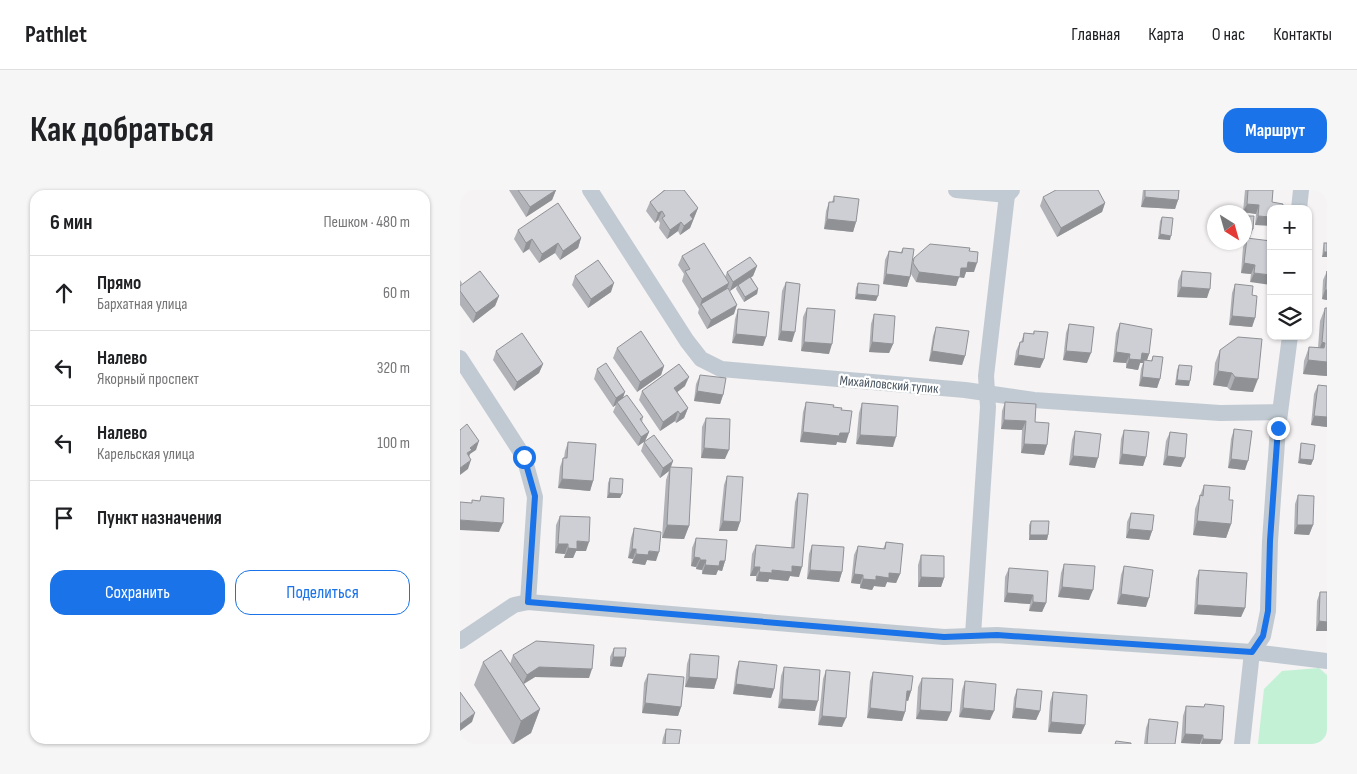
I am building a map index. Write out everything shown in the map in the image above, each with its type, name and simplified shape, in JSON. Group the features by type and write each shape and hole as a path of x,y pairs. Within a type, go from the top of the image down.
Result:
{"street":[{"name":"Михайловский тупик","path":"590,190 687,341 701,359 721,369 987,393 1034,400 1220,413 1280,412"},
{"path":"956,190 1009,193 986,376 988,407 973,635"},
{"path":"1300,205 1301,190"},
{"path":"1242,744 1252,652 1263,636 1268,611 1270,541 1280,412 1289,340"},
{"path":"460,358 524,457 535,496 528,602"},
{"path":"460,641 514,605 528,602 944,637 997,635 1252,652 1327,661"}],"green space":[{"path":"1319,668 1327,675 1327,744 1258,744 1264,689 1282,671"}],"building":[{"path":"518,190 556,190 530,207"},
{"path":"665,190 684,190 698,208 690,215 693,219 684,226 681,222 670,230 662,218 665,216 662,211 658,213 650,202"},
{"path":"1056,190 1098,190 1105,203 1061,228 1043,197"},
{"path":"1145,190 1179,190 1178,200 1145,197"},
{"path":"1248,190 1273,190 1272,202 1283,204 1267,205 1267,217 1258,216 1259,205 1247,204"},
{"path":"834,196 859,199 856,222 827,219 829,202 834,202"},
{"path":"558,203 581,238 563,251 558,243 542,254 532,239 526,243 518,230"},
{"path":"1252,216 1254,216 1253,229"},
{"path":"1162,217 1173,218 1171,236 1160,234"},
{"path":"1252,239 1267,240 1267,275 1254,273 1255,265 1244,263 1246,250 1252,250"},
{"path":"704,243 729,283 702,299 685,271 690,269 682,256"},
{"path":"1324,243 1327,243 1327,252 1324,252"},
{"path":"930,244 970,248 969,251 978,252 977,263 968,262 967,268 961,268 960,277 919,272 913,263 914,258"},
{"path":"903,248 914,249 910,277 886,274 889,251 902,253"},
{"path":"750,257 757,266 733,282 727,272"},
{"path":"598,260 614,283 591,299 575,276"},
{"path":"480,271 499,296 476,313 460,291 460,286"},
{"path":"1182,271 1211,273 1210,289 1181,287"},
{"path":"1327,271 1327,290 1325,290"},
{"path":"750,277 758,289 745,297 738,285"},
{"path":"786,282 800,284 795,332 781,331"},
{"path":"858,283 879,285 878,296 857,294"},
{"path":"1235,284 1253,286 1252,295 1257,296 1255,318 1232,316"},
{"path":"728,288 737,305 711,320 701,304"},
{"path":"807,308 835,310 832,344 804,342"},
{"path":"1325,308 1327,308 1327,362 1308,360 1309,347 1324,348 1325,343 1322,342"},
{"path":"738,309 769,312 766,337 736,334"},
{"path":"874,314 895,316 893,344 872,342"},
{"path":"1120,323 1152,329 1149,354 1142,353 1141,360 1129,359 1130,354 1116,352"},
{"path":"1069,324 1094,327 1091,353 1066,351"},
{"path":"936,327 969,331 965,356 932,351"},
{"path":"641,331 664,366 640,382 617,348"},
{"path":"1034,331 1048,332 1044,359 1018,355 1024,333 1034,334"},
{"path":"522,333 543,364 517,382 496,351"},
{"path":"1238,337 1262,339 1258,379 1235,377 1232,373 1218,371 1220,350"},
{"path":"1153,356 1163,357 1160,379 1142,377 1144,360 1152,361"},
{"path":"606,363 625,392 616,398 597,369"},
{"path":"679,364 689,377 674,388 688,408 680,414 678,411 663,422 642,391"},
{"path":"1179,365 1192,366 1190,381 1177,380"},
{"path":"700,375 726,378 723,395 697,391"},
{"path":"1318,385 1327,386 1327,417 1314,416"},
{"path":"627,395 643,417 640,419 649,432 641,437 617,402"},
{"path":"806,402 834,405 833,407 842,408 841,410 852,411 849,433 840,433 839,436 803,432"},
{"path":"1005,402 1036,404 1035,422 1049,423 1047,445 1024,444 1026,421 1004,420"},
{"path":"862,403 898,406 896,437 860,435"},
{"path":"706,418 730,419 729,450 704,448"},
{"path":"467,424 479,441 467,453 471,460 460,468 460,430"},
{"path":"1234,429 1252,431 1248,461 1231,459"},
{"path":"1124,430 1149,432 1146,457 1122,454"},
{"path":"1075,431 1101,434 1098,458 1073,456"},
{"path":"1170,432 1187,434 1185,458 1167,456"},
{"path":"654,435 673,461 663,468 644,442"},
{"path":"568,442 596,444 593,481 562,479 563,458 567,458"},
{"path":"1301,443 1315,445 1313,460 1300,459"},
{"path":"670,467 692,468 689,526 667,525"},
{"path":"727,476 743,477 740,522 723,521"},
{"path":"610,478 623,479 622,494 609,493"},
{"path":"1204,485 1230,487 1229,500 1233,500 1231,524 1197,521 1200,495 1203,496"},
{"path":"798,493 808,494 802,567 792,566 792,572 772,570 772,573 759,572 760,567 754,567 756,545 794,548"},
{"path":"1298,495 1314,496 1313,525 1297,525"},
{"path":"481,496 504,498 503,523 460,520 460,502 472,503 472,500 480,501"},
{"path":"1131,513 1154,515 1152,531 1129,529"},
{"path":"560,516 590,517 589,542 577,541 577,549 568,548 568,544 558,544"},
{"path":"1031,521 1049,521 1048,535 1030,535"},
{"path":"634,528 661,532 659,552 649,551 648,555 636,554 636,549 632,549"},
{"path":"696,538 727,540 725,561 720,561 719,566 705,565 706,560 694,557"},
{"path":"886,542 903,544 900,574 889,573 889,578 876,576 876,580 863,579 863,575 854,574 858,546 885,549"},
{"path":"812,545 844,547 842,572 810,570"},
{"path":"921,555 944,556 944,578 921,577"},
{"path":"1064,564 1095,566 1093,590 1062,587"},
{"path":"1124,566 1153,570 1149,598 1121,594"},
{"path":"1009,568 1048,571 1046,603 1033,602 1033,595 1007,593"},
{"path":"1199,570 1247,573 1245,608 1197,605"},
{"path":"1320,592 1327,592 1327,622 1319,621"},
{"path":"536,641 594,645 592,669 539,667 527,675 513,655"},
{"path":"614,648 626,648 625,657 613,657"},
{"path":"501,650 540,709 521,721 483,662"},
{"path":"690,654 719,656 717,679 689,677"},
{"path":"739,661 777,665 774,689 736,684"},
{"path":"784,667 820,670 818,701 782,699"},
{"path":"826,670 850,672 846,718 822,716"},
{"path":"873,672 913,676 911,691 907,691 905,712 870,708"},
{"path":"648,674 684,677 681,707 645,703"},
{"path":"922,678 953,679 951,712 920,710"},
{"path":"965,681 996,684 994,711 963,708"},
{"path":"1017,689 1042,691 1040,711 1015,708"},
{"path":"460,692 475,713 460,724"},
{"path":"1053,692 1087,695 1085,725 1051,722"},
{"path":"1205,704 1224,706 1222,740 1203,739 1203,735 1185,734 1186,706 1204,707"},
{"path":"1149,719 1178,722 1175,744 1147,744"},
{"path":"666,729 681,730 679,744 665,744"},
{"path":"1116,741 1131,743 1131,744 1115,744"}],"route":[{"path":"524,457 535,496 528,602 944,637 997,635 1252,652 1263,636 1268,611 1270,541 1278,428"}]}
